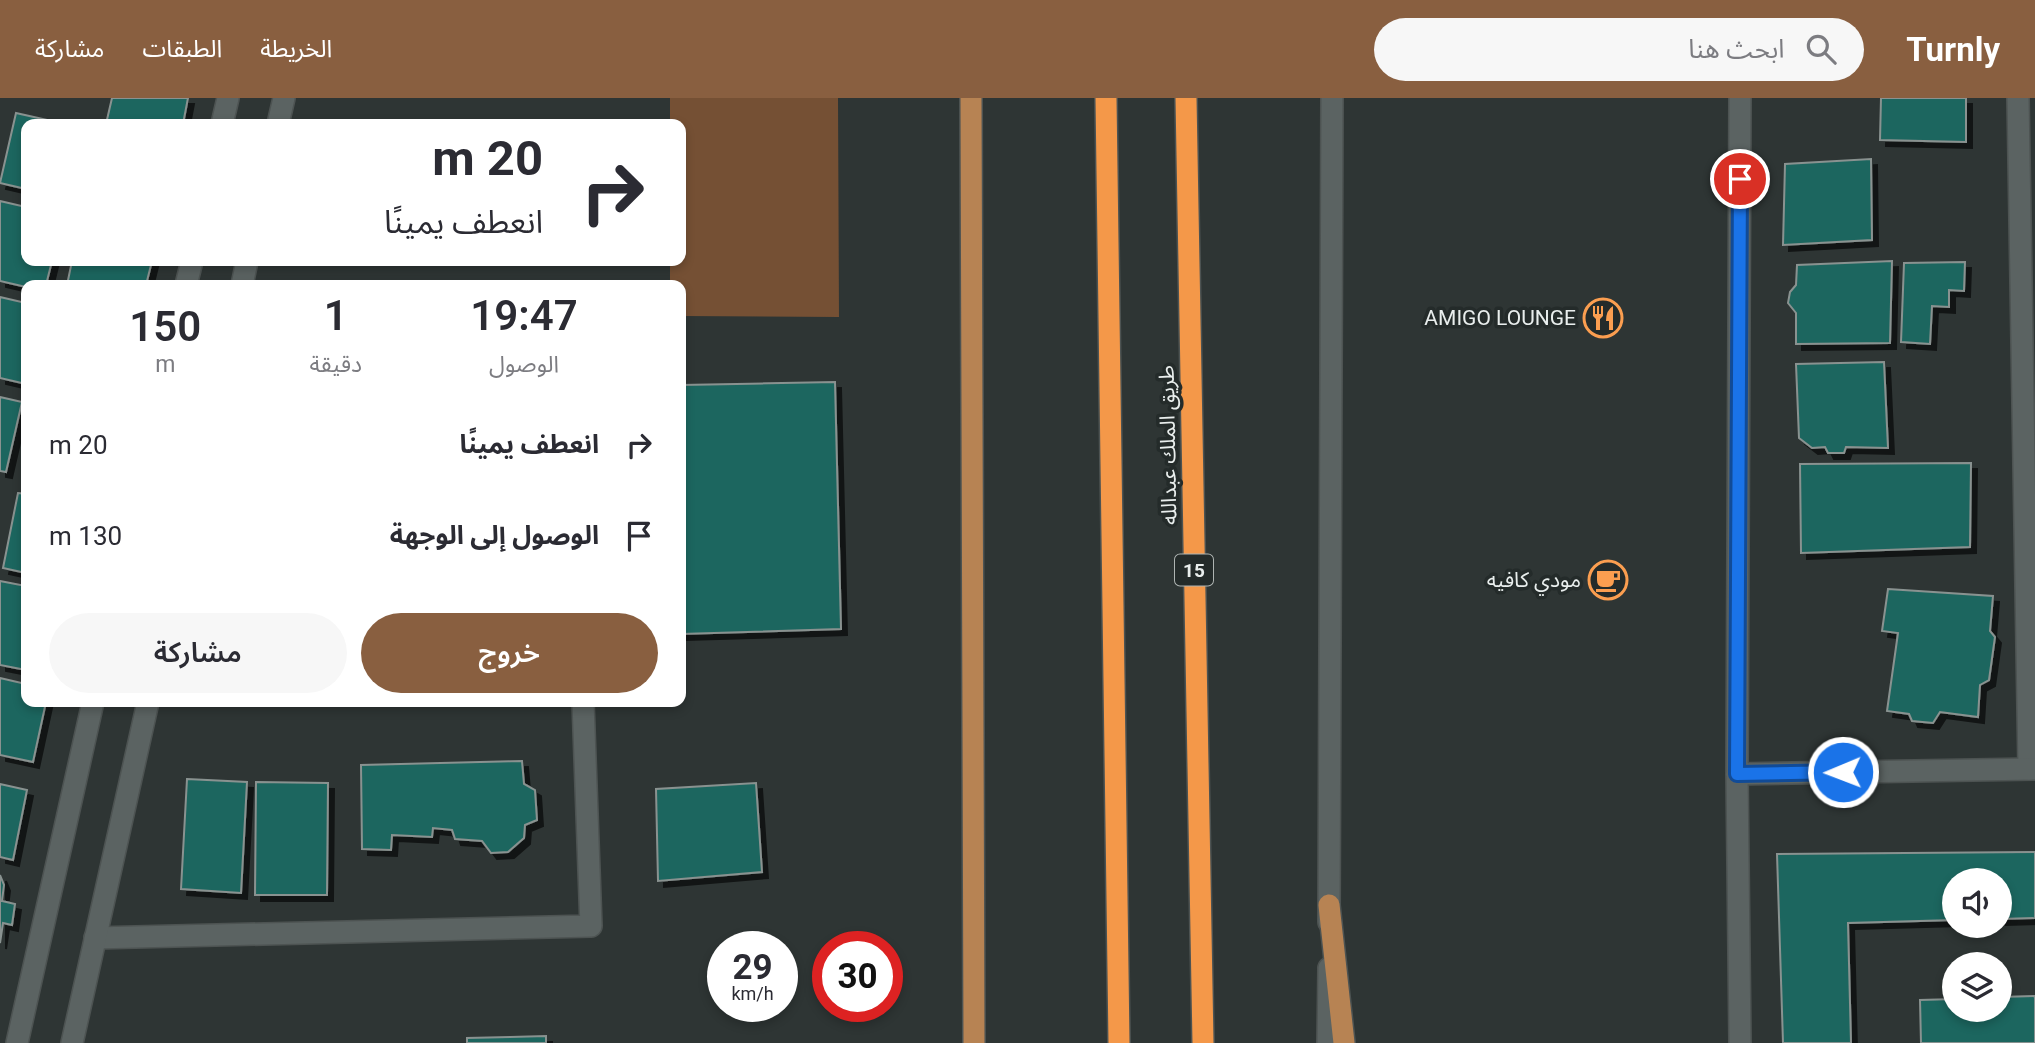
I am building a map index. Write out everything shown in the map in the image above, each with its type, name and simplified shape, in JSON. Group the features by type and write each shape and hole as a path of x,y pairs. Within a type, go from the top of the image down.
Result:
{"highway":[{"path":"1106,98 1119,1043"},
{"name":"طريق الملك عبدالله","path":"1186,98 1203,1043"}],"main road":[{"path":"971,98 974,1043"},
{"path":"1329,905 1345,1043"}],"street":[{"path":"223,119 228,98"},
{"path":"279,119 284,98"},
{"path":"1328,1043 1332,98"},
{"path":"1740,98 1737,774 1740,1043"},
{"path":"1737,774 2032,769 2018,98"},
{"path":"17,1043 92,707"},
{"path":"72,1043 147,707"},
{"path":"95,939 591,926 583,707"}],"shaded area":[{"path":"670,98 838,98 839,317 686,316 686,280 670,280 670,266 686,266 686,119 670,119"}],"building":[{"path":"112,98 188,98 184,119 107,119"},
{"path":"1881,98 1966,98 1966,142 1880,140"},
{"path":"16,113 43,119 21,119 21,188 0,183"},
{"path":"1871,159 1872,240 1783,245 1785,164"},
{"path":"0,201 21,206 21,266 51,266 47,280 21,280 21,286 0,281"},
{"path":"1892,261 1890,343 1796,344 1796,313 1788,303 1790,292 1796,285 1797,265"},
{"path":"1965,262 1964,291 1949,290 1949,307 1932,306 1930,344 1901,342 1904,263"},
{"path":"71,266 151,266 147,280 68,280"},
{"path":"0,297 21,302 21,383 0,378"},
{"path":"1884,362 1888,448 1846,447 1844,453 1828,453 1825,447 1812,448 1799,438 1796,364"},
{"path":"835,382 841,629 686,634 686,385"},
{"path":"0,397 21,402 21,406 6,472 0,471"},
{"path":"1971,463 1970,547 1801,553 1800,464"},
{"path":"18,493 21,493 21,572 3,568"},
{"path":"0,581 21,585 21,669 0,665"},
{"path":"1888,589 1993,596 1990,631 1995,637 1989,680 1980,685 1978,717 1940,712 1933,723 1912,721 1909,714 1887,711 1898,633 1882,631"},
{"path":"0,678 21,683 21,707 45,707 33,762 0,755"},
{"path":"522,761 524,784 535,790 537,820 525,825 524,838 508,852 491,853 482,841 455,839 452,830 433,828 432,837 392,835 391,850 362,849 361,765"},
{"path":"187,779 247,782 241,893 181,889"},
{"path":"256,782 328,783 327,895 255,895"},
{"path":"756,783 762,872 658,881 656,789"},
{"path":"0,784 27,790 13,860 0,857"},
{"path":"2035,852 2035,918 2012,919 2012,868 1942,868 1942,920 1848,923 1851,1043 1783,1043 1777,854"},
{"path":"0,875 4,885 2,901 15,904 12,925 3,923 0,943"},
{"path":"2035,996 2035,1043 1921,1043 1920,1000 1942,999 1942,1022 2012,1022 2012,997"},
{"path":"546,1036 546,1043 467,1043 467,1038"}],"place":[{"name":"AMIGO LOUNGE","path":"1603,318"},
{"name":"مودي كافيه","path":"1608,580"}],"route":[{"path":"1740,179 1737,774 1843,772"}]}
